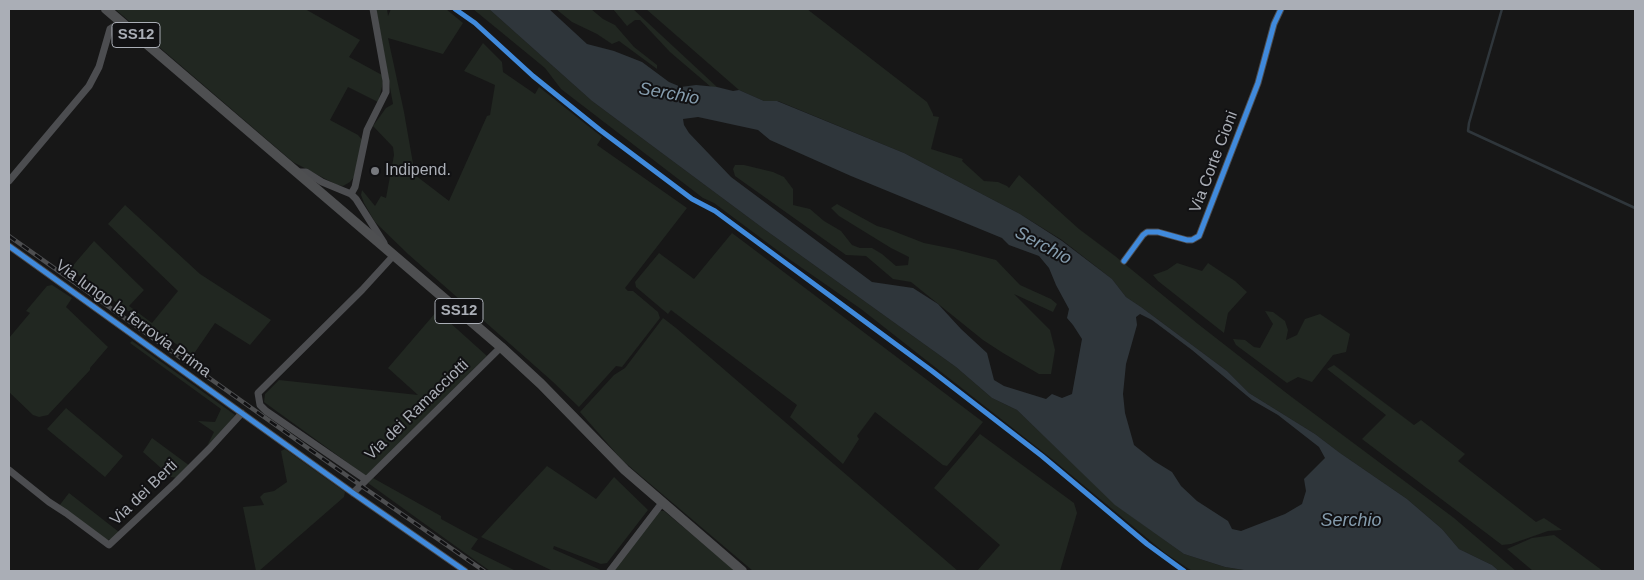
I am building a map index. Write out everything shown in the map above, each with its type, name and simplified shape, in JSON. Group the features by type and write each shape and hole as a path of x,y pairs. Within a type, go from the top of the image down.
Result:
{"main road":[{"name":"SS12","path":"106,9 501,347 554,396 625,470 742,571"}],"street":[{"path":"351,194 355,186 367,130 386,92 386,81 373,9"},
{"name":"Via Corte Cioni","path":"1124,261 1147,232 1158,232 1187,240 1200,236 1258,83 1274,24 1281,9"},
{"path":"9,181 89,86 99,67 110,29 121,22"},
{"path":"296,172 306,172 322,182 351,194 391,252 362,290 258,394 260,405 365,479"},
{"name":"Via lungo la ferrovia Prima","path":"9,246 465,571"},
{"name":"Via dei Ramacciotti","path":"353,493 365,479 501,347"},
{"name":"Via dei Berti","path":"9,470 109,546 202,456 242,413"},
{"path":"610,571 662,503"}],"shaded area":[{"path":"115,9 305,9 360,40 349,57 382,75 383,83 378,102 348,87 330,120 358,135 362,140 354,177 343,186 337,185 293,162"},
{"path":"376,9 387,9 388,16 391,9 446,9 463,23 443,54 388,38 415,175 449,201 487,116 490,115 495,85 464,71 483,43 502,62 503,72 535,94 539,87 602,137 597,145 687,208 625,288 628,291 633,291 658,312 660,318 622,367 616,366 579,407 408,254 375,222 364,203 361,195 362,190 375,206 381,196 386,198 394,155 393,147 373,126 386,108 393,104"},
{"path":"473,9 489,9 592,101 764,229 956,367 992,398 1017,410 1116,505 1184,554 1225,567 1250,571 1192,571 1165,553 1052,459 861,309 789,259 714,203 703,198 561,89 545,68"},
{"path":"556,9 591,9 603,19 615,25 634,47 657,65 657,69 619,41 612,44 597,34 572,22"},
{"path":"613,9 633,9 717,87 711,87 670,52 640,20 635,20 627,26"},
{"path":"646,9 807,9 927,102 933,116 939,117 931,149 963,159 962,161 984,181 998,182 1009,188 1019,175 1079,229 1198,324 1289,395 1454,518 1516,571 1499,571 1492,565 1459,549 1442,529 1407,499 1315,434 1249,393 1227,371 1126,297 1112,279 1062,240 1020,214 904,153 778,101 764,101 739,90"},
{"path":"735,165 744,165 773,172 784,177 793,189 793,205 810,209 824,221 841,231 852,245 860,248 872,248 896,266 908,265 909,257 839,216 831,208 837,204 877,226 924,243 996,260 1020,285 1051,299 1057,304 1053,312 1014,294 1050,330 1055,350 1051,374 1039,374 983,340 911,282 893,279 866,256 846,255 735,176 733,169"},
{"path":"125,205 200,274 271,320 250,345 215,323 193,355 70,269 94,241 144,290 129,306 152,323 178,291 108,224"},
{"path":"732,233 983,422 947,466 943,465 875,412 857,436 859,439 843,464 790,417 797,405 671,310 668,314 636,287 635,282 659,253 694,279"},
{"path":"1177,263 1202,271 1208,263 1235,281 1247,292 1228,313 1224,333 1153,275 1167,270"},
{"path":"52,285 72,298 66,307 108,347 90,370 48,415 39,417 33,415 9,392 9,338 30,313 26,311 47,286"},
{"path":"437,311 487,356 366,476 264,402 265,394 279,380 418,395 388,368"},
{"path":"1265,311 1273,312 1285,321 1288,330 1286,340 1297,335 1305,319 1320,314 1350,334 1346,352 1333,355 1312,382 1298,377 1287,383 1236,345 1233,339 1245,340 1254,347 1260,348 1273,324"},
{"path":"663,318 958,571 753,571 622,460 580,412 614,375 625,368"},
{"path":"132,341 235,415 222,432 207,446 214,432 198,421 215,422 221,409 130,343"},
{"path":"1334,365 1414,425 1421,420 1465,454 1458,461 1536,522 1544,518 1562,530 1548,531 1511,544 1502,545 1362,439 1386,415 1327,369"},
{"path":"66,408 123,456 105,477 47,429"},
{"path":"980,434 1074,503 1077,513 1060,571 977,571 1000,545 934,488"},
{"path":"152,438 190,466 178,478 171,477 143,452"},
{"path":"285,449 345,492 344,497 259,571 256,571 243,507 264,505 260,497 264,493 274,491 287,482 281,451"},
{"path":"547,466 596,499 614,477 648,510 607,563 601,564 554,546 553,549 603,571 553,571 481,537"},
{"path":"373,478 478,539 471,549 516,571 490,571 368,483"},
{"path":"69,493 119,532 114,538 103,539 59,506"},
{"path":"659,511 664,511 736,571 613,571"},
{"path":"1554,535 1603,571 1533,571 1507,549 1532,538"}],"water":[{"name":"Serchio","path":"489,9 549,9 587,44 614,51 642,62 669,82 681,87 696,85 733,91 739,90 764,101 777,101 904,153 1020,214 1062,241 1112,279 1126,297 1227,371 1249,393 1315,434 1407,499 1442,529 1459,549 1492,565 1499,571 1250,571 1225,567 1184,554 1115,505 1017,410 992,398 956,367 764,229 592,101","holes":["698,117 758,130 770,140 851,176 1002,238 1009,245 1039,256 1049,268 1069,309 1067,318 1082,339 1072,394 1062,398 1052,394 1046,399 1004,386 994,380 987,353 938,304 913,288 872,282 731,177 689,133 684,125 683,119","1140,314 1152,320 1192,350 1252,400 1278,415 1319,447 1325,458 1304,479 1306,491 1302,504 1285,514 1241,531 1232,529 1228,521 1197,501 1181,486 1172,472 1134,445 1125,413 1123,394 1126,364 1137,325 1136,317"]}],"waterway":[{"path":"1502,9 1468,131 1635,208"}],"railway":[{"path":"9,236 484,571"}],"cycle path":[{"path":"455,9 475,23 533,76 600,130 692,199 715,211 932,371 1042,456 1147,544 1184,571"},
{"path":"1124,261 1147,232 1158,232 1187,240 1192,240 1199,236 1258,83 1274,24 1281,9"},
{"path":"9,246 465,571"}],"place":[{"name":"Indipend.","path":"375,171"}]}
